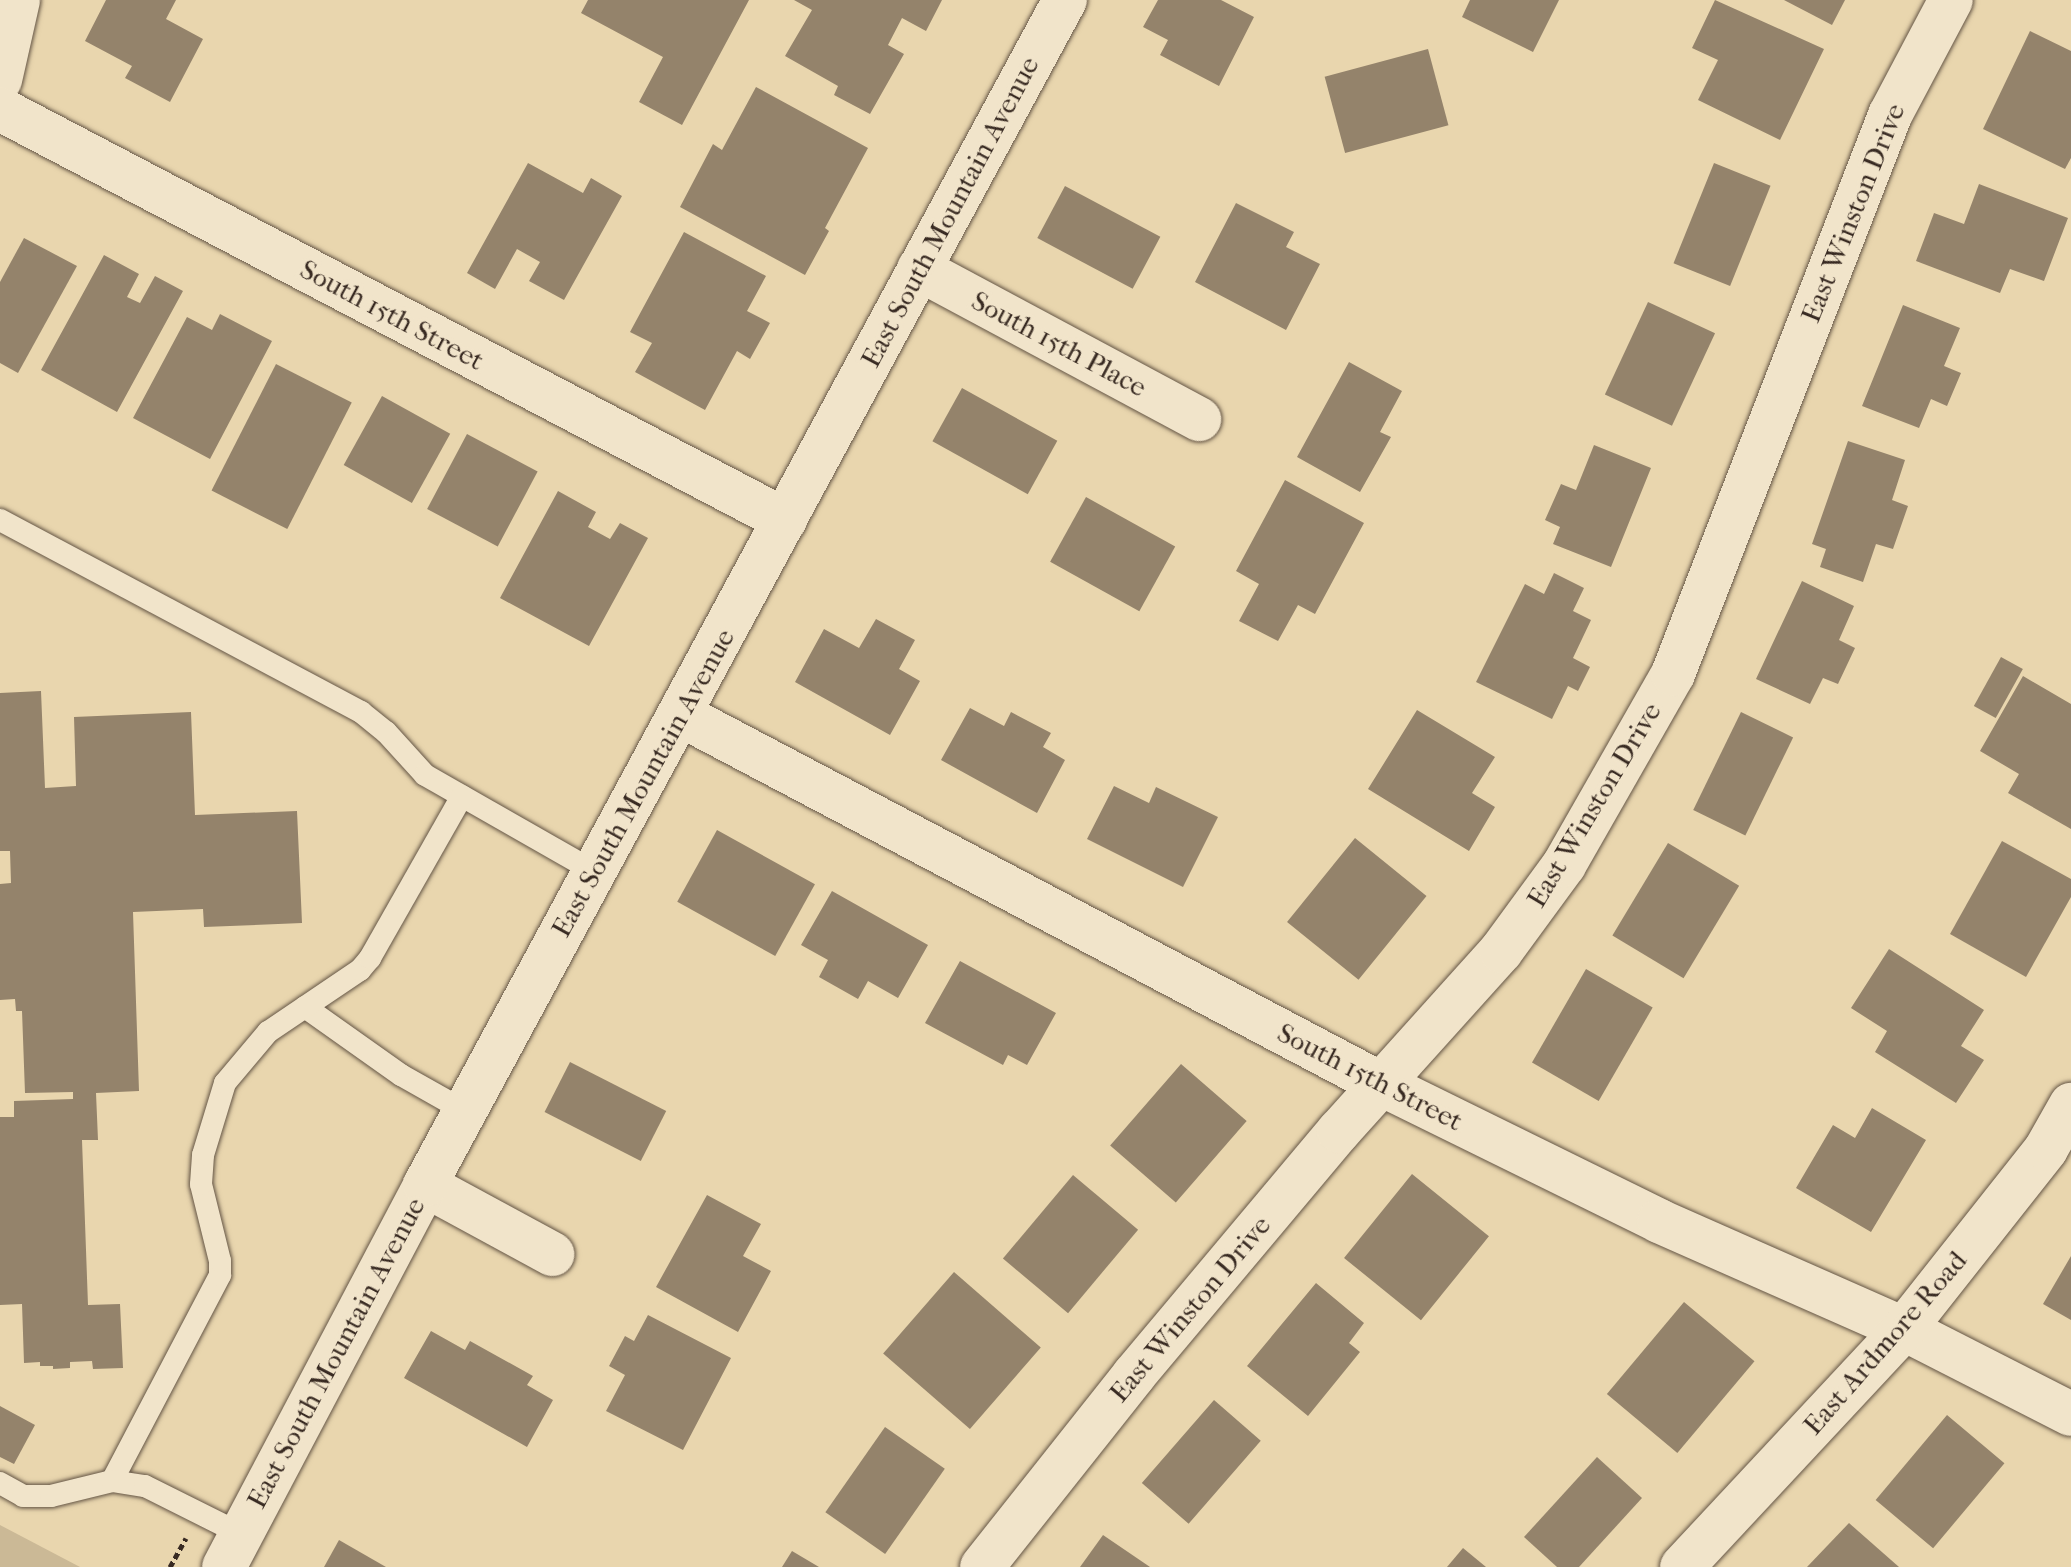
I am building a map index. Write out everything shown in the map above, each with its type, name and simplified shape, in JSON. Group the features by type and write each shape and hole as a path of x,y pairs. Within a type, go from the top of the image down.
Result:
{"street":[{"path":"0,80 18,0"},
{"name":"East South Mountain Avenue","path":"233,1550 425,1185 1065,0"},
{"name":"East Winston Drive","path":"982,1567 1134,1375 1381,1084 1501,951 1564,865 1673,674 1890,115 1951,0"},
{"name":"South 15th Street","path":"0,109 785,520"},
{"name":"South 15th Place","path":"919,269 1199,419"},
{"name":"South 15th Street","path":"681,715 1381,1084 1659,1221 1904,1329 2071,1414"},
{"name":"East Ardmore Road","path":"1682,1567 1904,1329 2046,1149 2071,1105"},
{"path":"425,1185 552,1254"}],"lane":[{"path":"0,520 361,712 386,732 402,754 425,775 595,872"},
{"path":"112,1481 220,1275 220,1261 201,1184 203,1155 225,1083 268,1032 360,970 370,958 462,796"},
{"path":"305,1007 401,1075 465,1111"},
{"path":"0,1483 23,1496 51,1496 112,1481 145,1486 233,1550"}],"shaded area":[{"path":"0,1525 80,1567 0,1567"}],"building":[{"path":"106,0 176,0 166,19 203,39 170,102 125,78 132,66 85,41"},
{"path":"588,0 749,0 682,125 639,102 663,57 581,13"},
{"path":"794,0 942,0 926,31 902,18 888,45 904,54 870,114 834,95 838,86 785,56 812,10"},
{"path":"1158,0 1221,0 1254,17 1219,86 1160,55 1168,40 1143,27"},
{"path":"1470,0 1559,0 1533,52 1462,17"},
{"path":"1715,0 1824,49 1780,140 1698,100 1718,60 1692,48"},
{"path":"1784,0 1845,0 1832,25"},
{"path":"2030,31 2071,51 2071,158 2065,169 1983,129"},
{"path":"1428,49 1448,125 1345,153 1325,77"},
{"path":"756,87 868,148 825,228 829,231 805,275 680,207 713,144 722,150"},
{"path":"528,163 583,193 591,178 622,196 564,300 529,281 540,262 517,249 495,289 467,273"},
{"path":"1714,163 1771,186 1730,286 1674,263"},
{"path":"1979,184 2068,218 2044,281 2010,269 2000,293 1916,261 1934,213 1964,224"},
{"path":"1065,186 1160,237 1133,289 1037,238"},
{"path":"1236,203 1294,232 1286,247 1320,264 1286,330 1195,282"},
{"path":"684,232 766,276 747,311 770,323 750,359 737,351 705,410 635,372 652,343 630,332"},
{"path":"24,238 77,266 18,373 0,363 0,282"},
{"path":"104,255 139,274 127,297 140,303 155,276 183,291 117,412 41,370"},
{"path":"1648,302 1715,333 1672,426 1605,394"},
{"path":"1903,305 1960,328 1944,366 1961,373 1947,406 1931,399 1919,428 1862,406"},
{"path":"220,314 272,341 210,459 133,418 187,317 212,330"},
{"path":"1349,362 1402,391 1380,432 1391,437 1360,492 1297,457"},
{"path":"276,364 352,403 287,529 212,491"},
{"path":"962,388 1057,441 1028,494 932,441"},
{"path":"382,396 450,434 412,503 344,465"},
{"path":"467,434 538,472 498,547 427,509"},
{"path":"1848,441 1905,460 1892,500 1908,506 1893,549 1876,544 1863,582 1820,567 1826,549 1812,544"},
{"path":"1594,445 1651,468 1611,567 1553,544 1560,527 1545,520 1561,484 1576,490"},
{"path":"1285,480 1364,523 1315,614 1298,605 1278,641 1239,621 1259,584 1236,571"},
{"path":"558,491 596,512 588,527 610,539 620,523 648,538 589,646 500,598"},
{"path":"1086,497 1175,546 1139,611 1050,562"},
{"path":"1554,573 1584,588 1573,611 1591,620 1573,658 1590,667 1578,691 1568,686 1552,719 1476,682 1525,584 1544,594"},
{"path":"1802,581 1854,606 1839,640 1855,648 1838,684 1823,678 1810,704 1756,679"},
{"path":"876,619 915,640 899,669 920,681 890,735 795,682 824,629 859,648"},
{"path":"2001,657 2023,669 1996,718 1974,706"},
{"path":"2023,676 2071,704 2071,829 2008,793 2019,774 1980,751"},
{"path":"41,691 45,788 76,786 74,717 191,712 195,815 297,811 302,923 204,927 203,909 133,912 139,1091 96,1093 98,1140 82,1140 88,1305 120,1304 123,1368 93,1369 92,1361 70,1362 70,1368 53,1369 53,1366 40,1366 40,1362 24,1363 22,1304 0,1305 0,1117 14,1117 14,1101 73,1099 73,1092 25,1093 22,1011 16,1011 15,999 0,1000 0,884 11,883 10,851 0,851 0,693"},
{"path":"970,708 1004,726 1011,712 1051,733 1043,747 1065,760 1037,813 941,760"},
{"path":"1417,710 1495,757 1472,793 1495,807 1469,851 1368,789"},
{"path":"1741,712 1793,737 1745,835 1693,810"},
{"path":"1114,786 1149,803 1156,787 1218,817 1183,887 1087,839"},
{"path":"717,830 815,884 775,956 677,902"},
{"path":"1355,838 1426,896 1359,980 1287,922"},
{"path":"2002,841 2071,879 2071,897 2026,977 1950,934"},
{"path":"1668,843 1739,886 1684,978 1612,936"},
{"path":"832,891 928,945 898,998 868,981 858,999 819,977 828,960 801,945"},
{"path":"1889,949 1984,1010 1961,1046 1984,1060 1956,1103 1875,1052 1887,1031 1851,1008"},
{"path":"960,961 1056,1013 1027,1065 1008,1055 1003,1065 925,1023"},
{"path":"1586,969 1653,1008 1599,1101 1532,1063"},
{"path":"570,1062 666,1111 641,1161 545,1112"},
{"path":"1181,1064 1247,1121 1176,1203 1110,1146"},
{"path":"1872,1108 1926,1140 1871,1232 1796,1188 1833,1125 1855,1138"},
{"path":"1412,1174 1489,1236 1421,1320 1344,1258"},
{"path":"1073,1175 1138,1230 1068,1313 1003,1258"},
{"path":"707,1195 761,1224 743,1256 771,1271 738,1332 656,1287"},
{"path":"2071,1256 2071,1320 2043,1304"},
{"path":"954,1272 1041,1347 970,1429 883,1354"},
{"path":"1316,1283 1364,1323 1349,1343 1360,1352 1308,1416 1247,1366"},
{"path":"1684,1302 1754,1361 1677,1453 1607,1394"},
{"path":"648,1315 731,1358 683,1450 606,1411 625,1375 609,1366 625,1336 634,1341"},
{"path":"431,1331 465,1350 470,1341 533,1376 527,1385 553,1400 527,1447 404,1378"},
{"path":"1214,1400 1261,1441 1189,1524 1142,1483"},
{"path":"0,1406 35,1425 14,1464 0,1457"},
{"path":"1947,1415 2004,1463 1933,1548 1876,1500"},
{"path":"885,1427 945,1469 885,1554 825,1512"},
{"path":"1597,1457 1642,1498 1579,1567 1557,1567 1524,1537"},
{"path":"1849,1523 1899,1567 1807,1567"},
{"path":"1103,1535 1150,1567 1080,1567"},
{"path":"339,1540 386,1567 324,1567"},
{"path":"1463,1548 1486,1567 1447,1567"},
{"path":"792,1551 819,1567 782,1567"}]}
